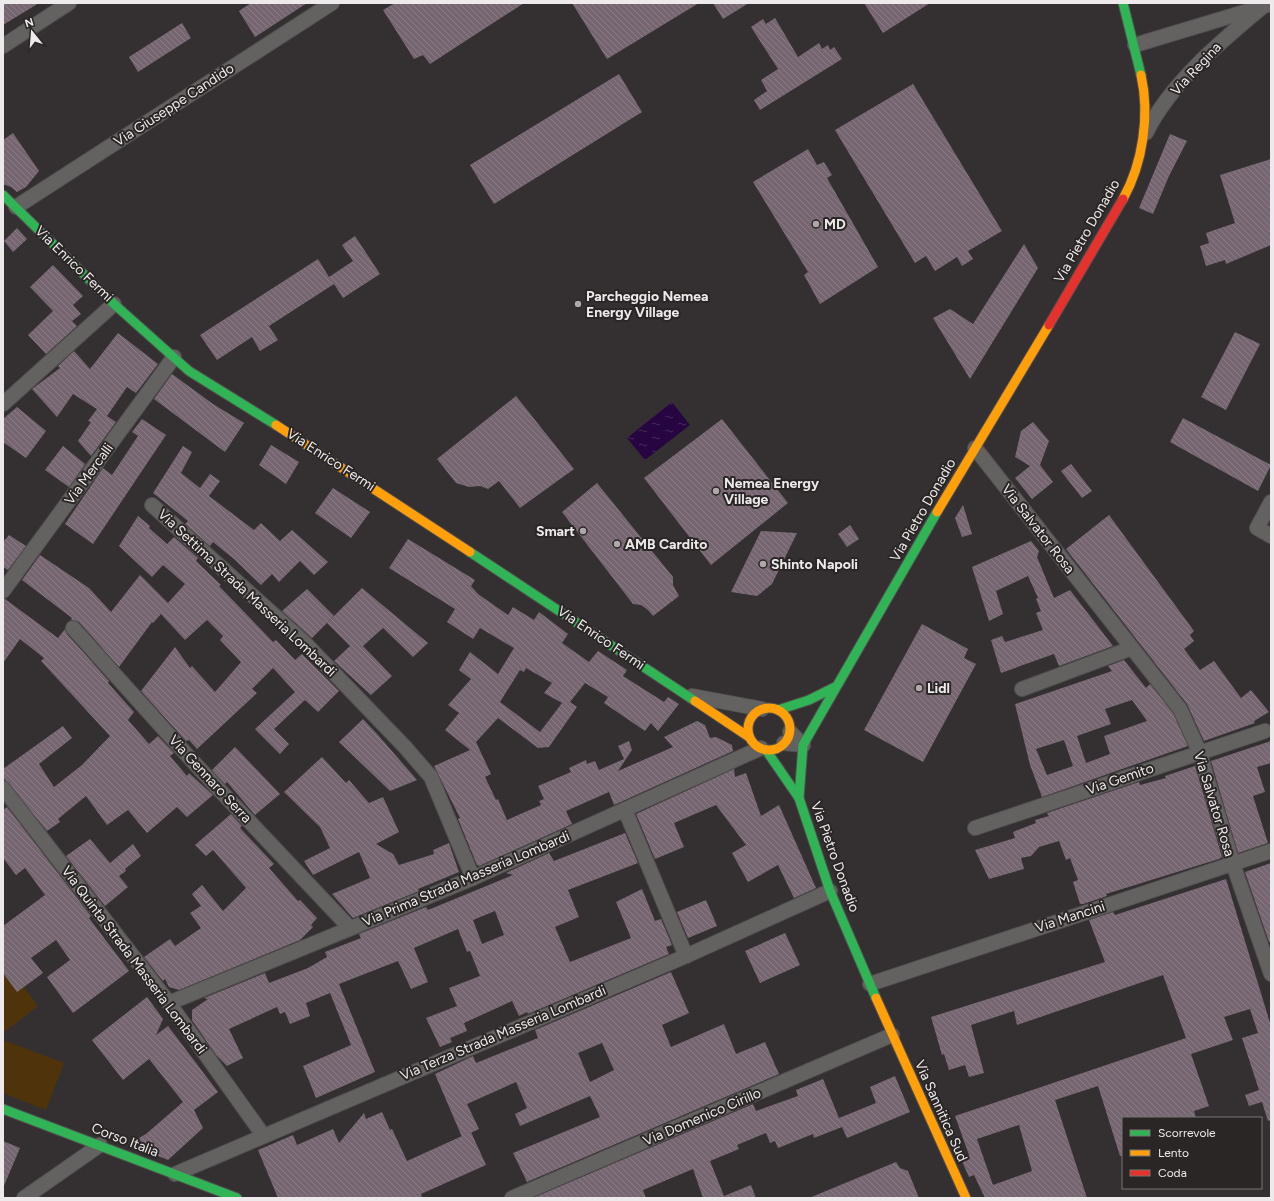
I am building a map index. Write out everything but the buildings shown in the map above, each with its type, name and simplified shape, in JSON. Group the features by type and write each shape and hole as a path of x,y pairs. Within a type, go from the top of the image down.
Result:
{"main road":[{"name":"Via Pietro Donadio","path":"892,1035 830,891 799,798 804,745 835,687 1131,184 1143,139 1145,93 1135,45 1122,3"},
{"name":"Via Enrico Fermi","path":"3,195 114,304 189,371 306,443 750,737"},
{"path":"778,710 809,700 835,687"},
{"path":"764,749 776,749 787,738 789,721 783,713 773,708 757,711 750,720 748,731 752,742 764,749 799,798"},
{"name":"Via Sannitica Sud","path":"892,1035 966,1198"},
{"name":"Corso Italia","path":"3,1109 237,1198"}],"street":[{"path":"3,46 69,3"},
{"name":"Via Giuseppe Candido","path":"16,207 332,3"},
{"name":"Via Regina","path":"1135,45 1266,6"},
{"name":"Via Regina","path":"1143,139 1156,112 1181,84 1223,40 1266,6"},
{"path":"3,404 114,304"},
{"name":"Via Mercalli","path":"3,591 174,357"},
{"name":"Via Salvator Rosa","path":"975,448 1180,709 1199,751 1233,864 1271,974"},
{"path":"1271,502 1257,528 1271,536"},
{"name":"Via Settima Strada Masseria Lombardi","path":"152,505 305,644 409,752 431,777 472,878"},
{"name":"Via Gennaro Serra","path":"73,628 197,766 350,928"},
{"path":"1022,689 1132,648"},
{"name":"Via Enrico Fermi","path":"683,694 762,709"},
{"name":"Via Gemito","path":"975,828 1199,751 1265,731"},
{"path":"787,738 804,745"},
{"name":"Via Prima Strada Masseria Lombardi","path":"169,1003 472,878 764,749"},
{"name":"Via Quinta Strada Masseria Lombardi","path":"3,788 169,1003 263,1135"},
{"path":"625,810 686,956"},
{"name":"Via Mancini","path":"870,984 1271,851"},
{"name":"Via Terza Strada Masseria Lombardi","path":"175,1174 263,1135 686,956 830,891"},
{"name":"Via Domenico Cirillo","path":"512,1198 892,1035"},
{"path":"24,1198 100,1145"}],"shaded area":[{"path":"3,959 38,1006 3,1033"},
{"path":"3,1040 64,1063 46,1110 3,1093"}],"water":[{"path":"672,402 690,425 645,460 627,438"}],"traffic: fast":[{"path":"1123,3 1141,75"},
{"path":"3,195 114,304 189,371 276,425"},
{"path":"876,998 830,891 799,798 803,745 937,512"},
{"path":"470,552 695,701"},
{"path":"778,710 809,700 835,687"},
{"path":"766,750 799,798"},
{"path":"3,1109 237,1198"}],"traffic: slow":[{"path":"1123,199 1136,170 1143,138 1145,106 1141,75"},
{"path":"937,512 1049,325"},
{"path":"276,425 470,552"},
{"path":"695,701 749,737"},
{"path":"765,708 773,708 781,711 787,717 790,729 787,741 781,747 773,750 765,750 757,747 751,741 748,733 748,725 751,717 757,711 765,708"},
{"path":"876,998 966,1198"}],"traffic: jam":[{"path":"1049,325 1123,199"}],"place":[{"name":"MD","path":"816,224"},
{"name":"Parcheggio Nemea Energy Village","path":"578,304"},
{"name":"Nemea Energy Village","path":"716,491"},
{"name":"Smart","path":"583,531"},
{"name":"AMB Cardito","path":"617,544"},
{"name":"Shinto Napoli","path":"763,564"},
{"name":"Lidl","path":"919,688"}]}
